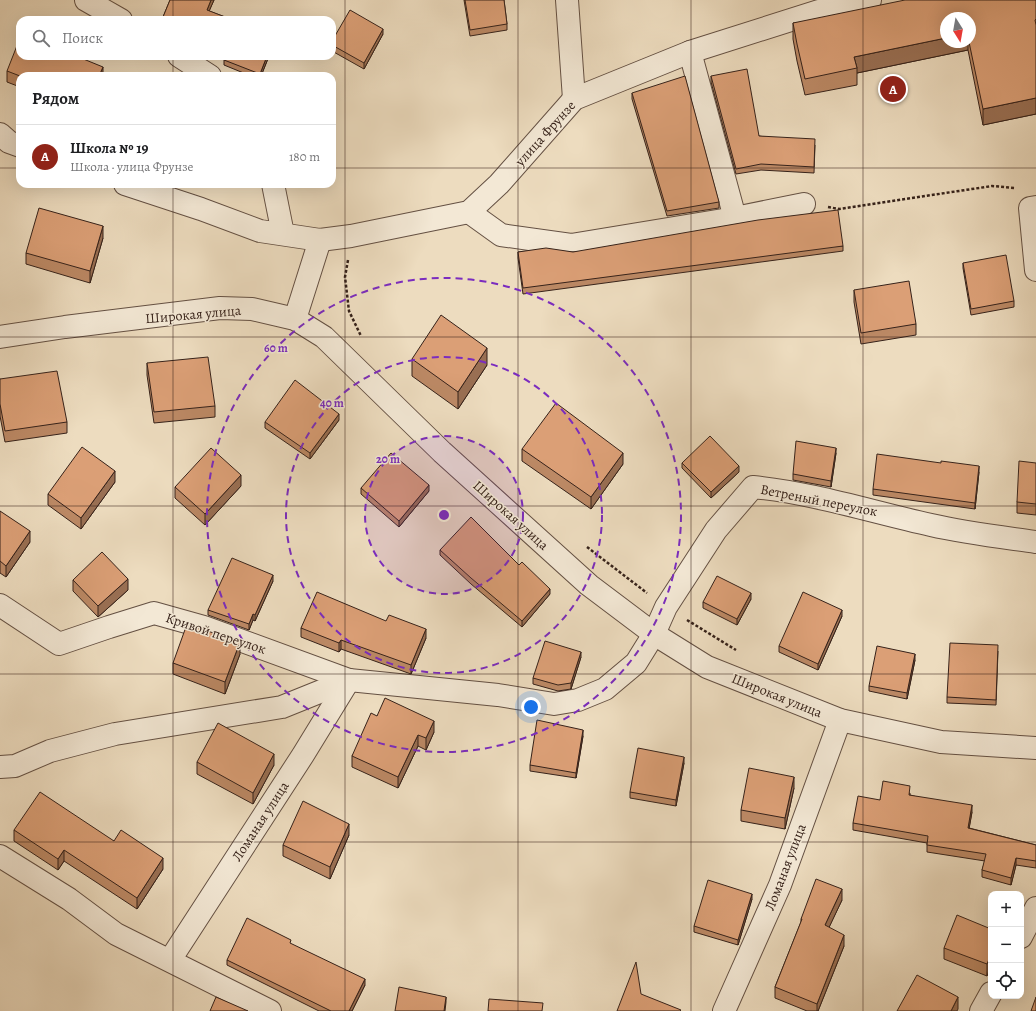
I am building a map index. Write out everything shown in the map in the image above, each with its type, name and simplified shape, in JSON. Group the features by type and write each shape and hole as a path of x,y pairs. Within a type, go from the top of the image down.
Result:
{"street":[{"path":"86,0 114,16"},
{"path":"567,0 574,98"},
{"name":"улица Фрунзе","path":"469,212 499,184 574,98 690,52 819,11 870,0"},
{"path":"690,52 735,218"},
{"path":"185,60 204,72"},
{"path":"0,134 9,142 16,145"},
{"path":"137,188 201,209 260,231 320,240 352,236 469,212 501,235 571,245 735,218 804,204"},
{"path":"274,188 283,234"},
{"path":"1033,207 1036,270"},
{"path":"295,319 320,240"},
{"name":"Широкая улица","path":"0,337 65,327 220,308 252,309 295,319 324,337 442,452 589,585 654,634 707,667 840,720 941,742 1036,748"},
{"name":"Ветреный переулок","path":"654,634 666,607 716,530 753,487 780,490 824,499 933,525 1036,542"},
{"name":"Кривой переулок","path":"0,605 59,644 154,613 204,627 349,680 498,695 554,704 578,700 605,688 636,663 654,634"},
{"name":"Кривой переулок","path":"8,767 50,751 115,734 282,707 349,680"},
{"name":"Ломаная улица","path":"170,960 303,755 349,680"},
{"name":"Ломаная улица","path":"724,1011 780,885 840,720"},
{"path":"0,783 8,767"},
{"path":"0,856 69,899 116,934 270,1011"},
{"path":"1024,931 1036,908"},
{"path":"981,1011 988,998"}],"path":[{"path":"804,204 839,209 992,186 1019,188 1033,207"},
{"path":"352,236 345,277 348,304 349,311 364,342"},
{"path":"581,543 666,607 738,652"}],"building":[{"path":"170,0 211,0 207,10 223,16 163,16"},
{"path":"465,0 504,0 507,24 470,30"},
{"path":"905,0 1036,0 1036,98 983,109 970,48 976,48 976,12 940,12 940,39 854,57 857,68 805,79 793,23"},
{"path":"350,10 383,29 364,63 336,47 336,34"},
{"path":"16,48 16,60 86,60 103,67 101,72 16,72 16,74 7,71"},
{"path":"224,60 265,60 261,72 255,72"},
{"path":"747,69 759,136 815,139 814,167 761,164 736,169 711,76"},
{"path":"685,76 719,202 667,211 632,93"},
{"path":"39,208 103,226 90,271 26,253"},
{"path":"838,210 843,246 523,288 518,252 546,248 573,252 758,220"},
{"path":"1006,255 1014,301 971,309 963,263"},
{"path":"909,281 916,324 861,333 854,290"},
{"path":"441,315 487,348 458,392 412,359"},
{"path":"208,357 215,406 154,412 147,363"},
{"path":"57,371 67,422 5,431 0,404 0,379"},
{"path":"295,380 339,414 310,453 265,422"},
{"path":"556,403 623,453 591,497 522,449"},
{"path":"710,436 739,466 711,492 682,463"},
{"path":"796,441 836,448 831,481 793,474"},
{"path":"82,447 115,471 81,518 48,494"},
{"path":"211,448 241,475 205,514 175,487"},
{"path":"391,453 429,485 399,521 361,488"},
{"path":"877,454 941,463 941,461 979,466 975,503 873,489"},
{"path":"1019,461 1036,463 1036,504 1017,502"},
{"path":"0,511 30,531 6,566 0,561"},
{"path":"471,517 519,565 522,562 550,589 522,621 440,550"},
{"path":"102,552 128,579 98,606 73,580"},
{"path":"232,558 273,575 255,615 253,614 249,624 208,610"},
{"path":"717,576 751,593 737,619 703,602"},
{"path":"317,592 386,621 389,615 426,629 411,665 341,640 339,643 301,628"},
{"path":"803,592 842,610 818,664 779,646"},
{"path":"187,624 240,642 225,682 173,663"},
{"path":"545,641 581,652 571,683 558,685 533,678"},
{"path":"950,643 998,645 996,700 947,697"},
{"path":"877,646 915,654 907,693 869,686"},
{"path":"385,698 434,721 426,738 418,735 398,777 352,756 371,713 377,716"},
{"path":"537,720 583,730 576,773 530,765"},
{"path":"218,723 274,754 253,793 197,762"},
{"path":"638,748 684,757 676,800 630,792"},
{"path":"749,768 794,777 785,818 741,810"},
{"path":"883,781 910,786 909,795 972,805 968,828 1036,845 1036,861 1016,858 1011,878 982,870 986,854 927,845 928,836 853,823 858,796 880,800"},
{"path":"40,792 114,841 121,830 163,858 137,898 64,850 58,859 14,830"},
{"path":"303,801 349,824 330,867 283,845"},
{"path":"816,879 842,889 825,925 844,935 817,1004 775,987"},
{"path":"708,880 752,894 738,940 694,926"},
{"path":"957,915 988,928 987,964 944,948"},
{"path":"247,918 291,940 290,943 365,979 349,1011 331,1011 227,960"},
{"path":"636,962 641,994 681,1010 680,1011 617,1011"},
{"path":"917,975 958,997 951,1011 897,1011"},
{"path":"399,987 446,997 444,1011 395,1011"},
{"path":"216,997 248,1011 210,1011"},
{"path":"1036,997 1036,1011 1031,1011"},
{"path":"489,999 543,1003 542,1011 488,1011"}],"place":[{"name":"Школа № 19","path":"893,89"}]}
